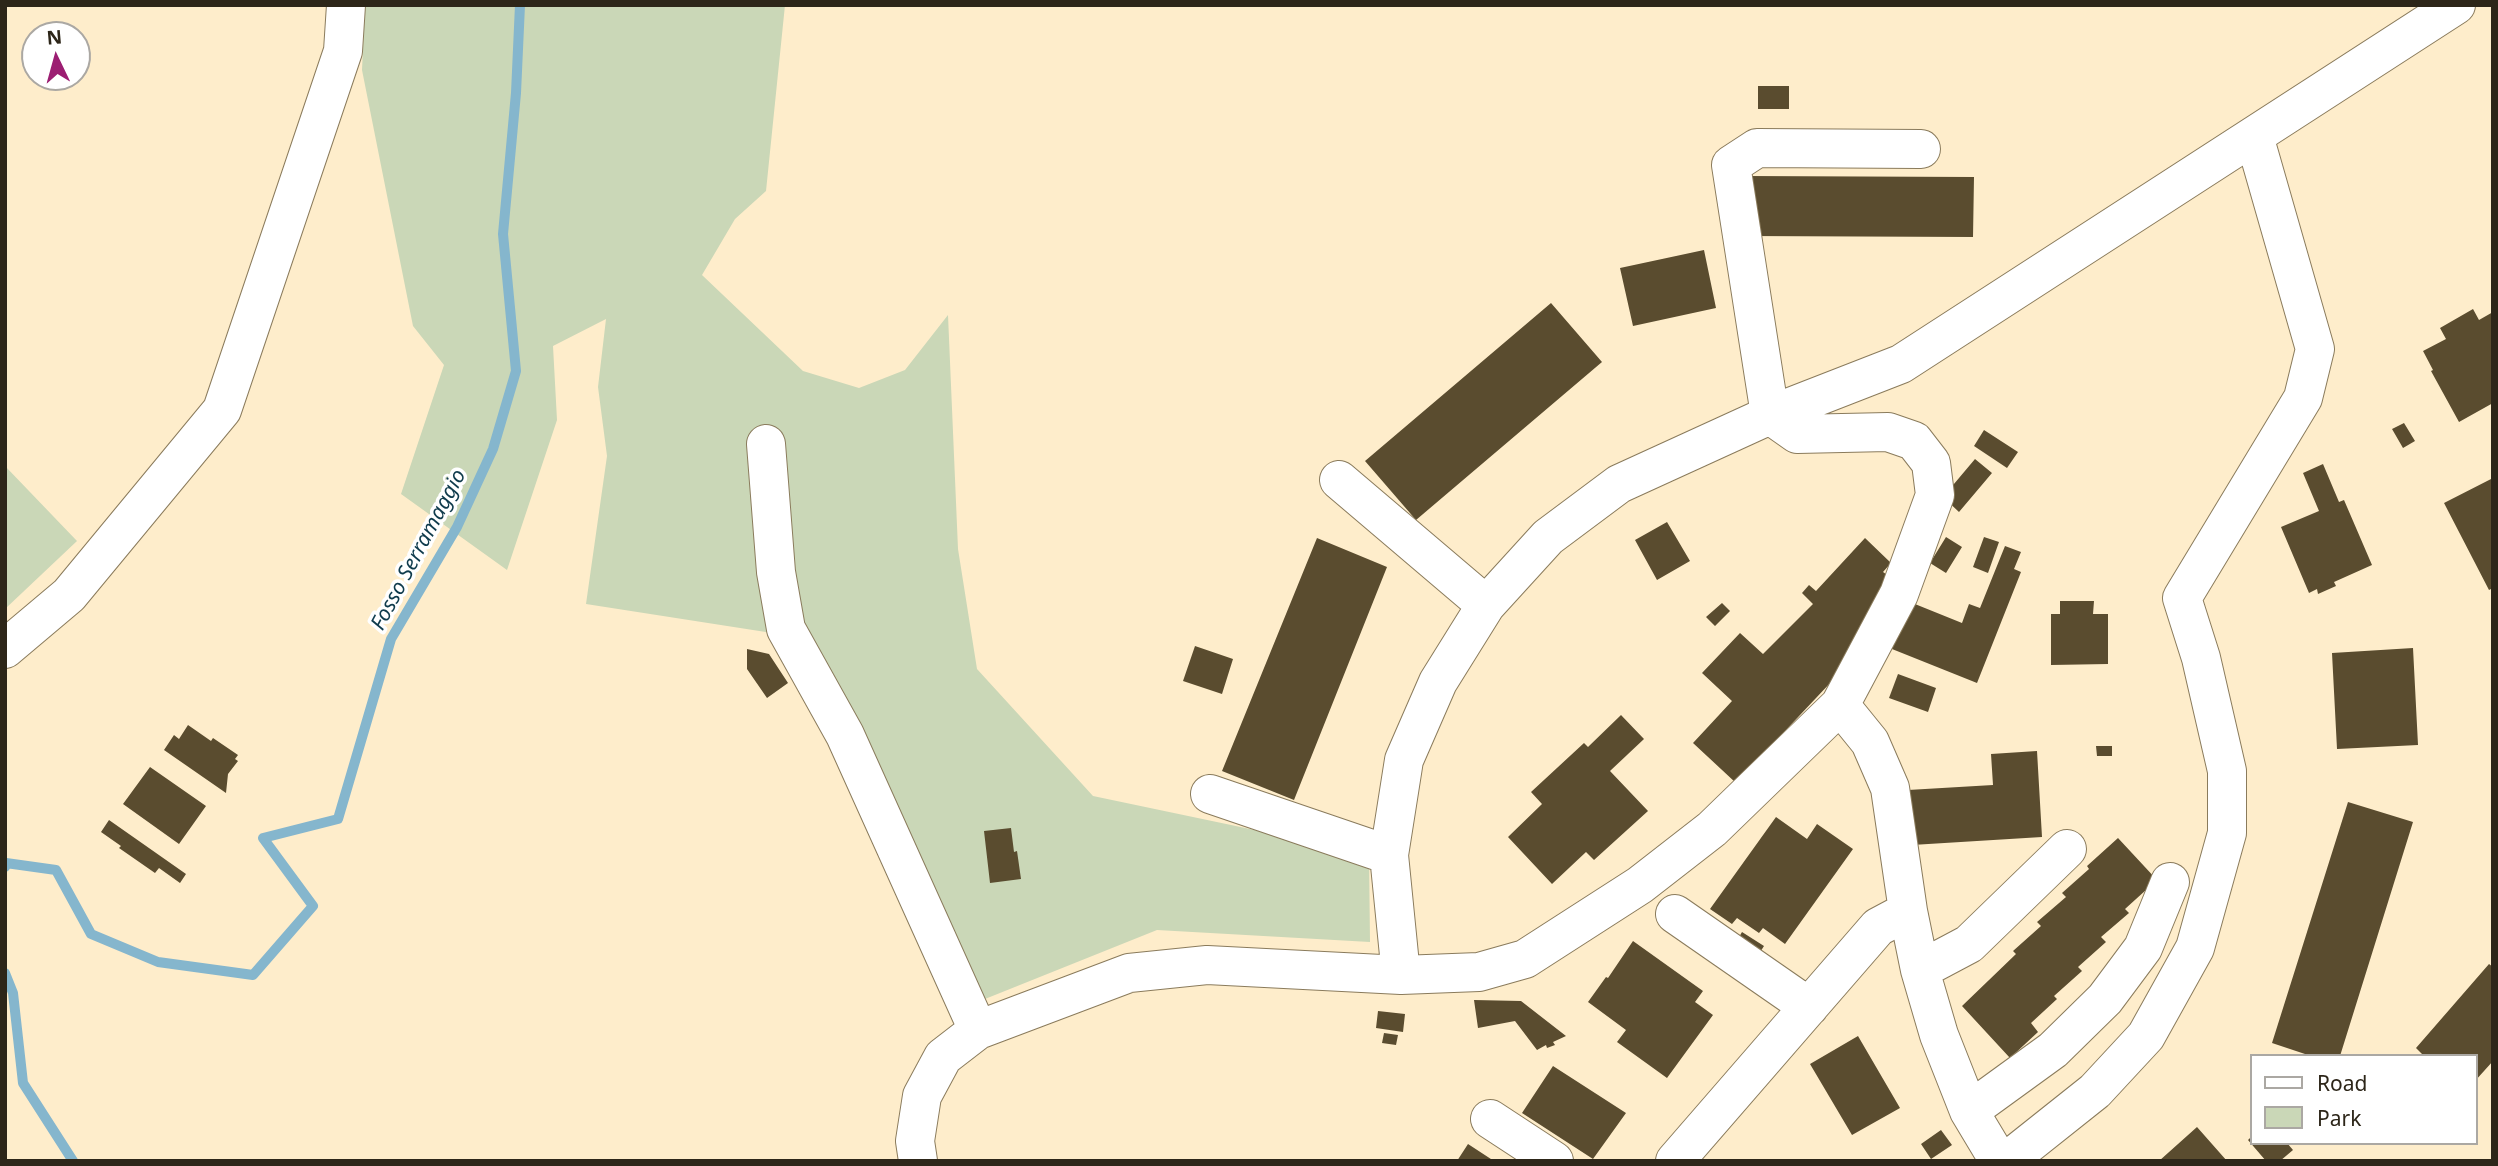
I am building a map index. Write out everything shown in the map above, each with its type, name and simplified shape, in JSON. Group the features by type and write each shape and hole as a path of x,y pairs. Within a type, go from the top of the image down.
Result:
{"street":[{"path":"5,649 69,595 222,410 343,51 346,5"},
{"path":"1401,975 1389,855 1404,760 1438,682 1486,605 1548,537 1619,484 1770,415 1901,364 2456,5"},
{"path":"2007,1161 2095,1091 2146,1036 2196,948 2227,833 2227,771 2201,658 2182,598 2303,398 2315,349 2254,136"},
{"path":"918,1161 915,1141 922,1096 943,1057 978,1030 1129,973 1207,965 1401,975 1479,972 1525,959 1640,885 1712,830 1840,705 1899,594 1935,495 1931,463 1914,441 1888,432 1797,434 1770,415 1731,165 1757,148 1921,149"},
{"path":"766,444 776,572 786,629 845,735 978,1030"},
{"path":"1339,480 1486,605"},
{"path":"1840,705 1870,742 1890,788 1908,911 1920,970 1939,1035 1969,1111 1999,1161"},
{"path":"1210,794 1389,855"},
{"path":"1920,970 1969,944 2067,849"},
{"path":"1969,1111 2053,1050 2105,999 2143,948 2169,882"},
{"path":"1675,1161 1878,927 1908,911"},
{"path":"1675,914 1809,1007"},
{"path":"1490,1119 1555,1161"}],"green space":[{"path":"365,5 785,5 766,191 735,219 702,275 803,371 859,388 905,370 948,315 958,549 977,669 1093,796 1369,854 1370,942 1157,930 975,1003 785,635 586,604 607,456 598,387 606,319 553,346 557,420 507,570 401,494 444,365 413,326 362,70"},
{"path":"5,466 77,541 5,609"}],"building":[{"path":"1758,86 1789,86 1789,109 1758,109"},
{"path":"1746,176 1974,177 1973,237 1746,236"},
{"path":"1704,250 1716,308 1633,326 1620,268"},
{"path":"1551,303 1602,362 1416,520 1365,461"},
{"path":"2473,309 2479,320 2493,312 2493,403 2459,422 2423,351 2446,339 2440,328"},
{"path":"2404,423 2415,441 2403,448 2392,429"},
{"path":"1984,430 2018,452 2007,468 1974,446"},
{"path":"1975,459 1992,473 1959,512 1943,497"},
{"path":"2323,464 2339,502 2344,500 2372,565 2334,582 2336,586 2318,594 2317,589 2309,593 2281,527 2319,511 2303,473"},
{"path":"2493,478 2493,588 2489,590 2444,503"},
{"path":"1667,522 1690,561 1657,580 1635,540"},
{"path":"1946,537 1962,547 1946,573 1930,563"},
{"path":"1984,537 1999,542 1988,573 1973,567"},
{"path":"1317,538 1387,567 1294,800 1222,771"},
{"path":"1865,538 1891,563 1883,572 1897,582 1848,664 1736,783 1693,743 1732,701 1702,673 1740,633 1763,654 1813,604 1802,593 1809,585 1816,591"},
{"path":"2005,546 2021,552 2014,569 2021,572 1977,683 1887,647 1905,600 1962,623 1969,604 1980,608"},
{"path":"2060,601 2094,601 2093,614 2108,614 2108,664 2051,665 2051,614 2060,614"},
{"path":"1722,603 1730,611 1715,626 1706,617"},
{"path":"1195,646 1233,659 1222,694 1183,681"},
{"path":"2413,648 2418,745 2337,749 2332,653"},
{"path":"747,649 769,654 788,683 767,698 747,669"},
{"path":"1898,674 1936,688 1928,712 1889,698"},
{"path":"1621,715 1644,739 1610,771 1648,811 1594,860 1586,852 1552,884 1508,837 1542,804 1531,792 1584,743 1588,747"},
{"path":"188,725 238,755 235,759 238,761 228,774 226,793 164,750 174,735 179,739"},
{"path":"2096,746 2112,746 2112,756 2097,756"},
{"path":"2037,751 2042,837 1912,845 1908,790 1993,785 1991,754"},
{"path":"150,767 206,806 179,844 123,804"},
{"path":"2348,802 2413,822 2341,1054 2305,1054 2272,1043"},
{"path":"1776,817 1807,839 1817,824 1853,849 1785,944 1763,928 1759,933 1737,918 1732,924 1710,909"},
{"path":"109,820 186,874 180,883 159,868 155,873 119,848 121,846 101,832"},
{"path":"1011,828 1021,879 990,883 984,831"},
{"path":"2118,838 2157,880 2125,909 2129,913 2101,937 2106,942 2078,967 2082,971 2054,996 2057,999 2031,1023 2038,1032 2010,1058 1962,1006 2016,954 2013,951 2041,926 2037,922 2066,897 2062,893"},
{"path":"1742,932 1764,946 1757,957 1735,944"},
{"path":"1633,941 1703,991 1695,1002 1713,1015 1667,1078 1617,1042 1626,1030 1588,1002"},
{"path":"2489,964 2493,967 2493,1061 2477,1079 2477,1054 2422,1054 2416,1048"},
{"path":"1474,1000 1521,1001 1566,1036 1553,1042 1555,1045 1547,1048 1546,1045 1537,1050 1515,1021 1478,1028"},
{"path":"1378,1011 1405,1014 1403,1032 1376,1028"},
{"path":"1384,1033 1398,1035 1396,1045 1382,1043"},
{"path":"1858,1036 1900,1108 1852,1135 1810,1064"},
{"path":"1553,1066 1626,1113 1593,1159 1522,1113"},
{"path":"2197,1127 2227,1161 2159,1161"},
{"path":"1941,1130 1952,1145 1931,1159 1921,1144"},
{"path":"1468,1144 1494,1161 1457,1161"},
{"path":"2252,1145 2289,1145 2293,1150 2280,1161 2266,1161"}],"waterway":[{"name":"Fosso Serramaggio","path":"5,867 6,863 56,870 91,934 158,962 253,975 313,906 263,838 338,819 391,639 457,527 493,449 516,371 503,234 516,93 520,5"},
{"name":"Fosso Serramaggio","path":"5,973 13,993 23,1083 73,1161"}]}
